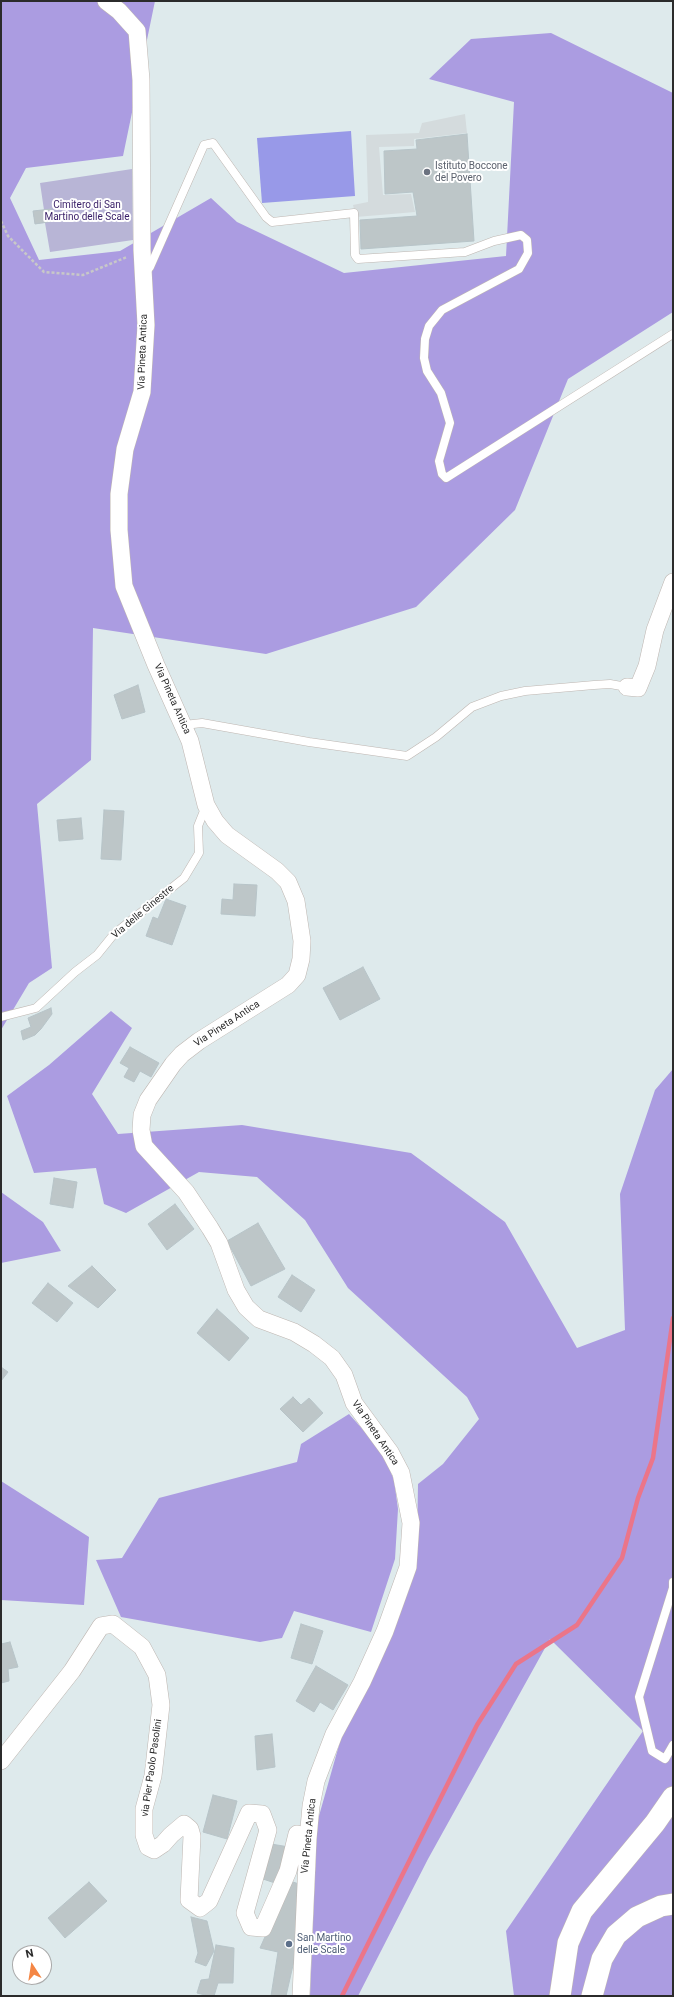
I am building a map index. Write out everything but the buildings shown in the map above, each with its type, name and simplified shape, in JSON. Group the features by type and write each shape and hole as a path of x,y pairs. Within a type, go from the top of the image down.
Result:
{"street":[{"name":"Via Pineta Antica","path":"106,1 119,11 137,31 141,80 142,250 146,325 142,392 126,449 119,494 121,558 124,586 156,665 190,741 206,805 215,821 227,835 277,871 288,882 296,901 300,920 301,958 297,975 288,985 199,1041 182,1054 173,1064 148,1100 142,1115 141,1130 144,1146 186,1192 210,1228 219,1243 236,1290 246,1307 259,1319 294,1332 314,1344 332,1358 344,1375 354,1403 390,1452 401,1473 411,1522 408,1567 385,1631 362,1682 334,1734 324,1760 311,1806 308,1839 301,1996"},
{"path":"627,687 638,688 647,666 655,630 673,582"},
{"name":"via Pier Paolo Pasolini","path":"1,1761 72,1671 101,1626 113,1624 142,1647 157,1675 161,1705 153,1776 144,1809 144,1835 148,1847 154,1850 163,1844 184,1824 190,1829 192,1836 189,1900 200,1908 209,1901 249,1813 262,1814 268,1830 245,1913 251,1927 263,1928 288,1871 297,1834 308,1839"},
{"path":"560,1996 568,1943 582,1911 655,1823 673,1798"},
{"path":"592,1996 602,1959 616,1935 637,1917 661,1906 673,1904"}],"lane":[{"path":"143,276 150,267 204,145 213,143 266,217 272,222 354,213 355,255 358,259 465,252 494,241 521,235 527,240 528,253 519,268 442,310 429,326 425,339 424,358 427,371 442,393 450,423 439,460 442,474 446,478 673,334"},
{"path":"184,725 202,723 316,743 407,756 436,737 472,707 501,696 525,691 594,685 610,684 627,687"},
{"name":"Via delle Ginestre","path":"1,1017 36,1008 75,972 97,955 114,934 184,878 199,853 198,826 206,805"},
{"path":"673,1582 673,1588 639,1697 652,1751 664,1759 673,1745"}],"path":[{"path":"1,221 8,236 44,272 83,275 142,250"}],"shaded area":[{"path":"1,1 155,1 123,156 26,168 10,198 39,260 120,251 211,198 237,222 344,273 506,256 514,102 429,79 471,39 551,33 673,93 673,312 568,379 515,510 416,607 266,654 93,628 91,760 37,804 52,968 29,983 1,1030"},
{"path":"465,114 467,133 414,139 414,146 379,147 383,195 411,194 415,212 356,217 353,205 368,202 366,135 419,133 422,123"},
{"path":"351,131 355,196 262,203 257,138"},
{"path":"111,1011 132,1028 92,1094 118,1134 242,1125 411,1153 505,1222 577,1348 625,1330 620,1194 655,1090 673,1069 673,1996 514,1996 506,1931 643,1731 550,1639 428,1859 358,1996 310,1996 317,1823 343,1731 417,1544 418,1484 443,1464 479,1419 467,1397 348,1288 305,1220 257,1177 199,1172 126,1213 104,1204 96,1168 34,1173 7,1096 49,1065"},
{"path":"1,1192 43,1222 61,1251 1,1263"},
{"path":"349,1414 382,1451 394,1480 398,1509 395,1559 371,1632 294,1611 282,1638 260,1642 121,1617 96,1560 122,1558 159,1498 297,1462 301,1444"},
{"path":"1,1481 89,1537 84,1605 1,1600"}],"green space":[{"name":"Cimitero di San Martino delle Scale","path":"132,169 133,240 50,252 45,223 35,224 33,211 44,210 40,183"}],"waterway":[{"path":"342,1996 477,1725 516,1664 577,1625 622,1558 638,1498 653,1458 673,1318"}],"place":[{"name":"Istituto Boccone del Povero","path":"427,172"},
{"name":"San Martino delle Scale","path":"289,1944"}]}
